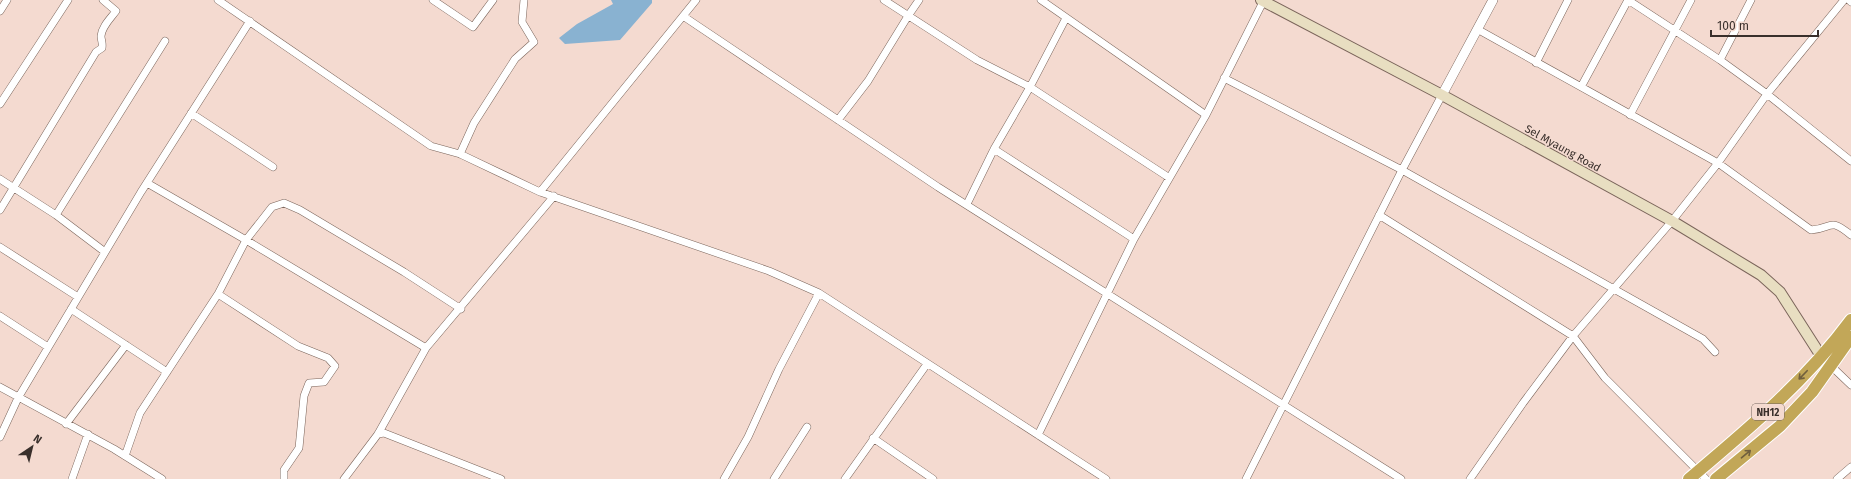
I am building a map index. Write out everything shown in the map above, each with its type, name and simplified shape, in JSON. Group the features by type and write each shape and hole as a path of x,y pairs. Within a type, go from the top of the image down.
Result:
{"highway":[{"name":"NH12","path":"1689,479 1702,475 1771,409 1822,356 1851,320"},
{"name":"NH12","path":"1716,479 1780,426 1812,392 1851,337"}],"main road":[{"name":"Sel Myaung Road","path":"1263,0 1442,95 1672,221 1761,276 1780,292 1822,356"}],"street":[{"path":"0,11 7,0"},
{"path":"0,104 68,0"},
{"path":"0,210 96,52 102,48 103,42 101,38 103,29 116,11 103,0"},
{"path":"218,0 431,146 460,154 540,192 769,271 819,293 1106,479"},
{"path":"433,0 473,28 493,0"},
{"path":"460,154 474,123 515,59 534,42 522,22 524,0"},
{"path":"540,192 696,0"},
{"path":"884,0 977,60 1030,87 1168,177"},
{"path":"838,120 868,81 919,0"},
{"path":"1040,0 1206,115"},
{"path":"1038,435 1108,295 1134,239 1168,177 1206,115 1263,0"},
{"path":"1246,479 1402,170 1493,0"},
{"path":"1536,62 1568,0"},
{"path":"1582,87 1628,0 1720,60 1767,94 1851,161"},
{"path":"1630,115 1691,0"},
{"path":"1720,60 1751,0"},
{"path":"1470,479 1523,403 1573,336 1672,221 1718,162 1767,94 1844,0"},
{"path":"683,16 838,120 1108,295 1401,479"},
{"path":"967,204 994,149 1030,87 1066,18"},
{"path":"0,437 18,398 105,252 250,21"},
{"path":"1477,29 1630,115 1718,162 1811,230 1820,229 1829,224 1834,224 1851,235"},
{"path":"56,215 165,41"},
{"path":"1224,78 1402,170 1703,339 1715,352"},
{"path":"191,113 273,167"},
{"path":"994,149 1134,239"},
{"path":"0,179 56,215 105,252"},
{"path":"147,183 246,240 426,348"},
{"path":"344,479 378,434 426,348 554,196"},
{"path":"125,456 140,413 218,294 246,240 272,208 284,204 300,210 404,272 460,309"},
{"path":"1379,215 1573,336 1605,378 1702,475"},
{"path":"0,247 78,297"},
{"path":"724,479 748,437 779,369 819,293"},
{"path":"218,294 298,346 328,358 335,366 324,382 309,383 304,396 299,448 284,470 284,479"},
{"path":"71,309 167,372"},
{"path":"0,316 48,347"},
{"path":"66,424 126,345"},
{"path":"1822,356 1851,385"},
{"path":"845,479 927,364"},
{"path":"0,387 66,424 88,434 162,479"},
{"path":"774,479 807,427"},
{"path":"378,434 384,433 501,479"},
{"path":"72,479 88,434"},
{"path":"874,438 933,479"},
{"path":"1837,479 1850,470"}],"water":[{"path":"611,0 652,0 652,3 620,40 565,44 559,38 577,24 613,4"}]}
